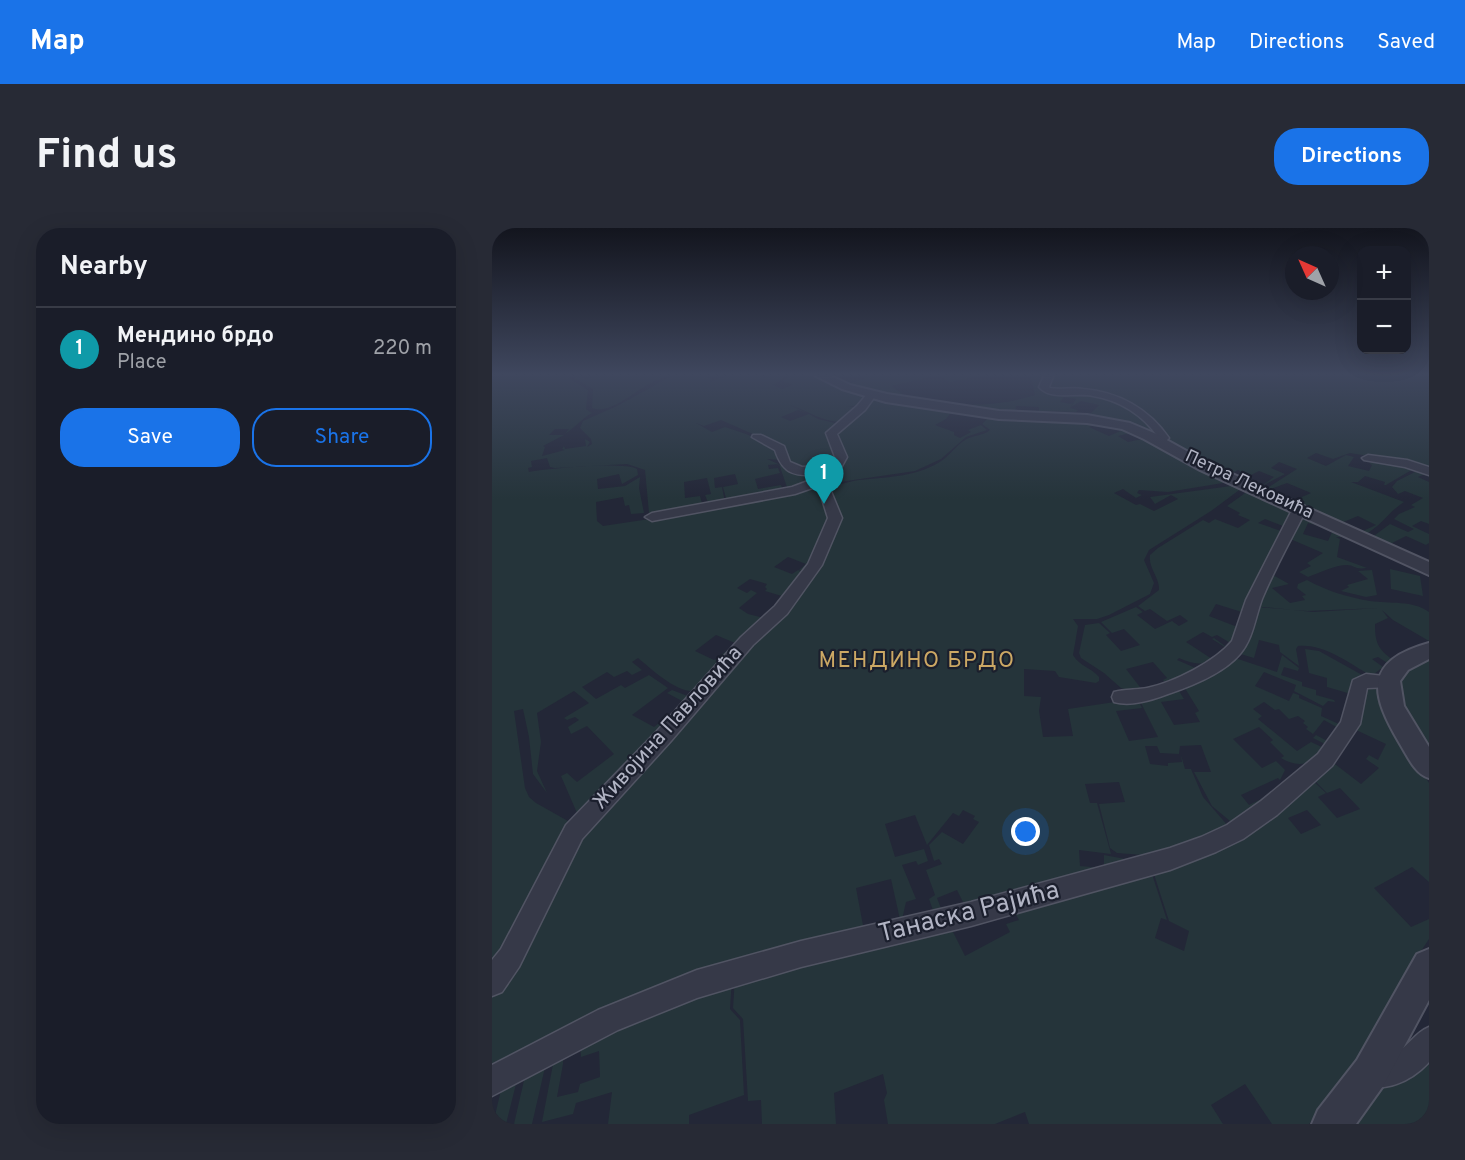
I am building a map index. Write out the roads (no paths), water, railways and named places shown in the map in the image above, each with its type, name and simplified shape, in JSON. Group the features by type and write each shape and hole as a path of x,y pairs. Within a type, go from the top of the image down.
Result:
{"street":[{"name":"Живојина Павловића","path":"492,982 510,958 574,832 664,736 747,641 781,610 816,566 835,518 824,489 828,475 841,457 831,433 852,416"},
{"name":"Петра Лековића","path":"1015,416 1100,420 1125,426 1160,441 1206,467 1300,508 1429,569"},
{"path":"1145,416 1164,438 1160,441"},
{"path":"758,437 780,448 785,464 794,470 828,475"},
{"path":"1368,458 1407,464 1429,471"},
{"path":"652,517 799,489 828,475"},
{"path":"1121,697 1149,694 1179,684 1225,658 1234,650 1240,642 1254,600 1300,508"},
{"path":"1429,650 1403,663 1393,671 1387,682 1394,710 1429,768"},
{"name":"Танаска Рајића","path":"492,1081 608,1020 697,984 801,954 971,914 1170,859 1208,845 1235,832 1269,808 1325,760 1350,724 1359,685 1366,680 1387,682"},
{"path":"1332,1124 1370,1073 1429,966"},
{"path":"1370,1073 1393,1073 1429,1041"}],"place":[{"name":"Мендино брдо","path":"824,504"}],"district":[{"name":"МЕНДИНО БРДО","path":"917,661"}]}
